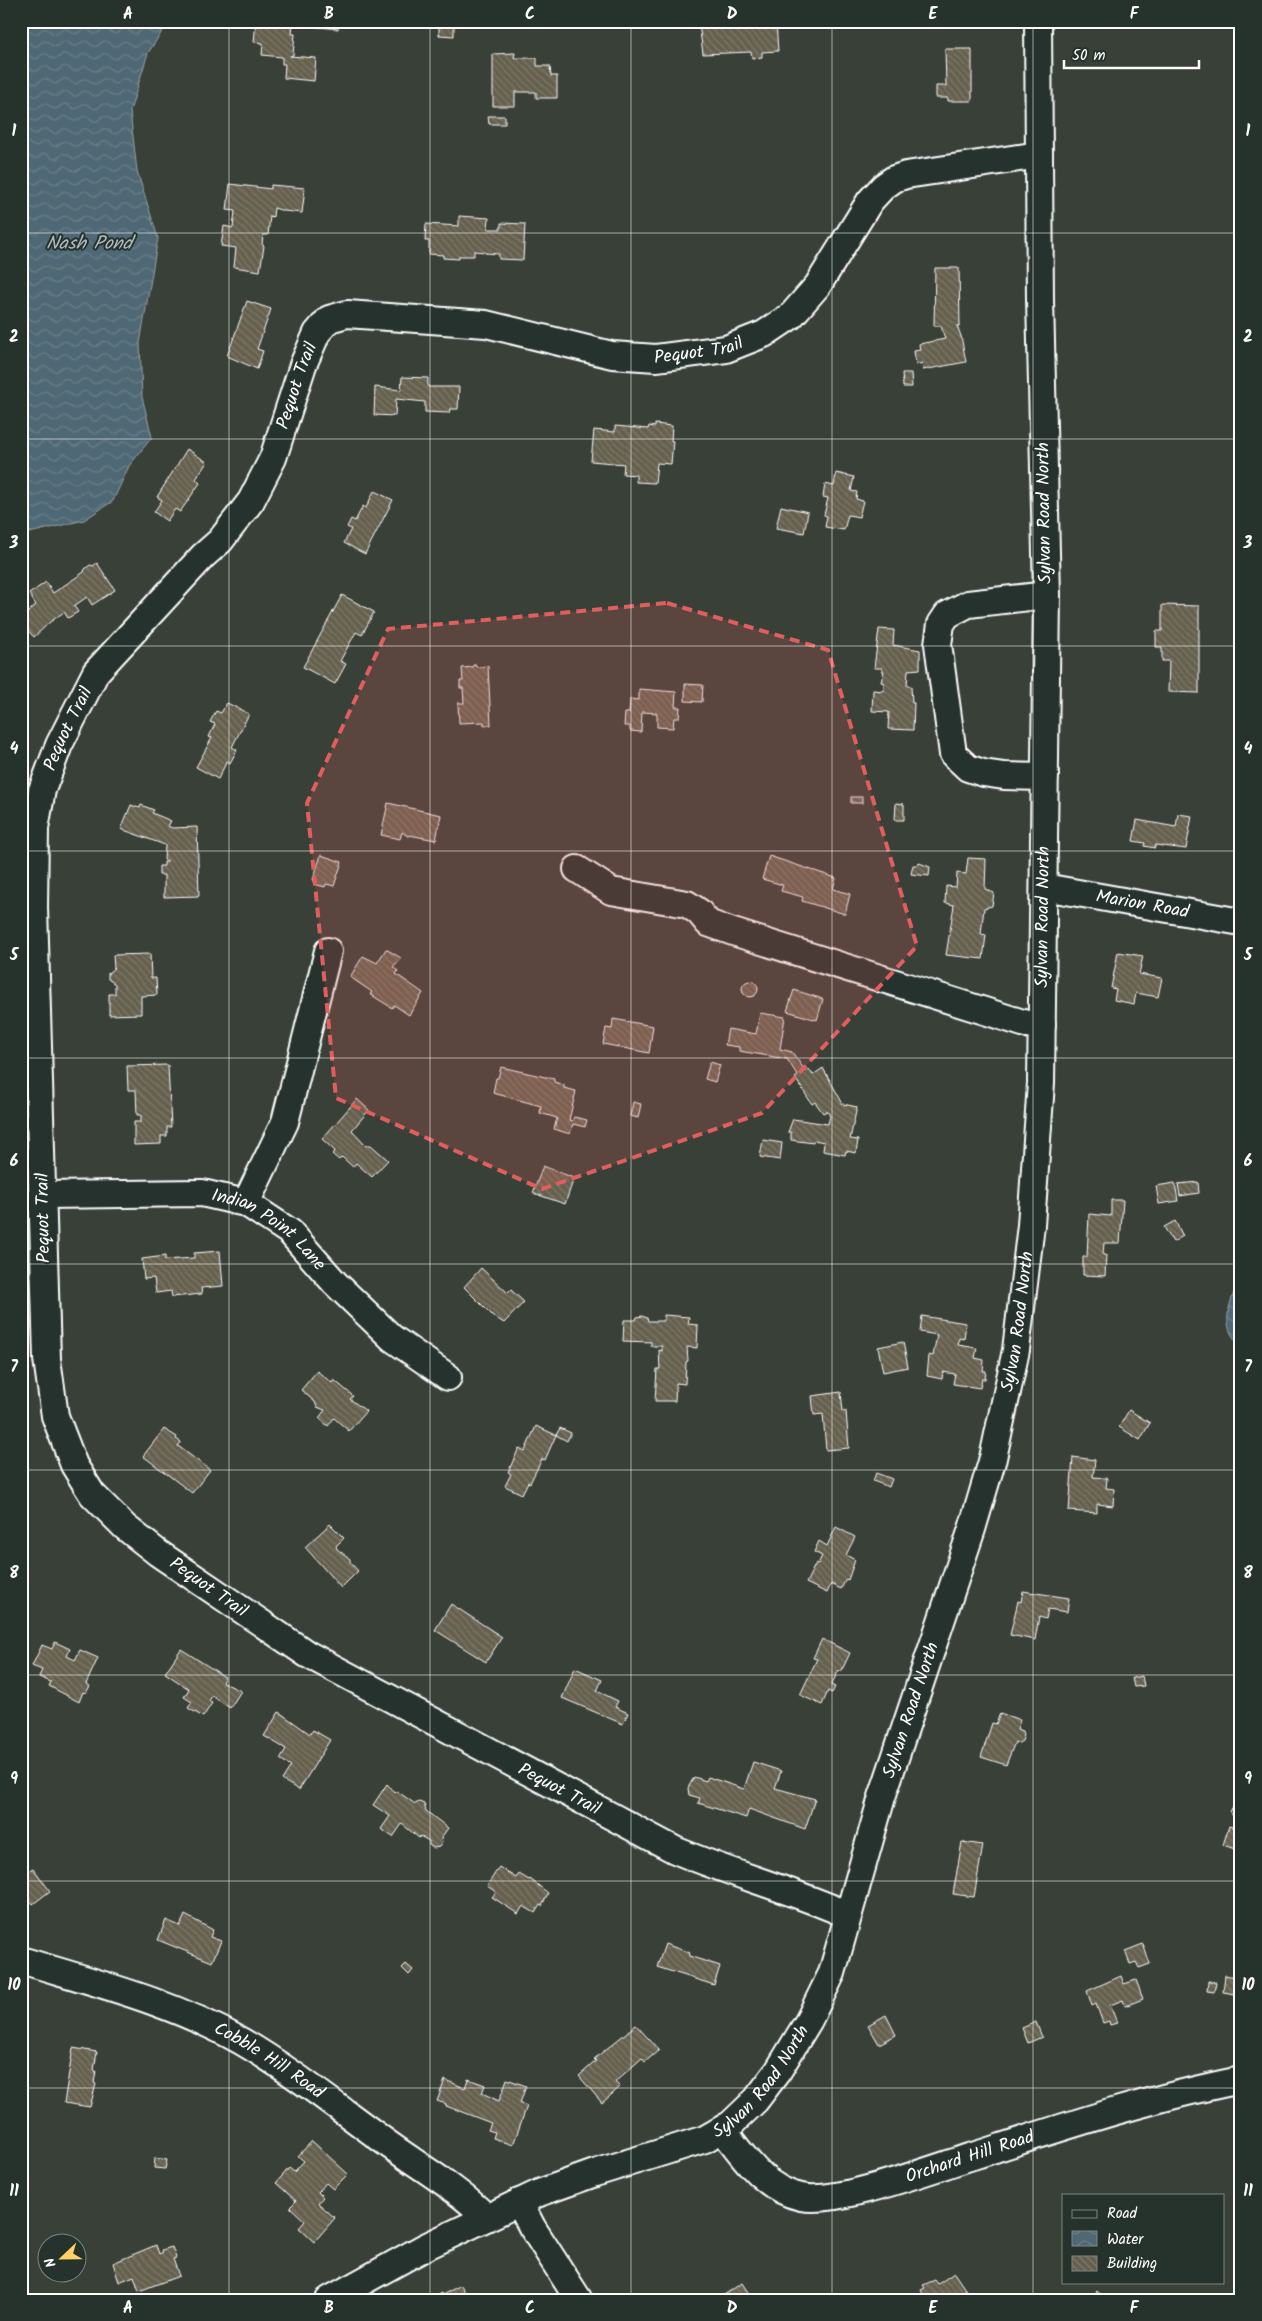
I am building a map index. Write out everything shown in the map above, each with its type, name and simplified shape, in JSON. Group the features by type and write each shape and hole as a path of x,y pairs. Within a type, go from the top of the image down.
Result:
{"street":[{"name":"Sylvan Road North","path":"329,2300 419,2250 519,2202 595,2173 689,2144 723,2130 738,2119 756,2100 809,2020 832,1973 882,1797 972,1529 993,1458 1010,1388 1021,1322 1038,1137 1042,1024 1047,595 1038,21"},
{"name":"Pequot Trail","path":"848,1915 816,1901 714,1867 675,1850 380,1695 307,1654 158,1553 100,1504 82,1479 64,1443 55,1416 47,1359 44,1195 34,907 35,828 47,776 82,697 96,672 203,556 220,541 252,501 273,458 308,351 317,333 326,321 347,314 486,324 612,355 637,357 672,357 726,349 749,341 778,326 809,298 830,269 870,201 883,187 894,179 906,175 1039,155"},
{"path":"1045,777 1004,776 983,773 968,768 953,754 938,644 941,624 947,615 960,607 978,602 1047,595"},
{"path":"576,869 611,891 687,904 699,912 708,924 1026,1024 1042,1024"},
{"name":"Marion Road","path":"1044,887 1241,922"},
{"path":"246,1203 286,1122 328,951"},
{"name":"Indian Point Lane","path":"44,1195 202,1193 246,1203 290,1232 335,1283 392,1338 448,1377"},
{"name":"Cobble Hill Road","path":"21,1960 125,1991 193,2018 239,2041 280,2066 452,2188 486,2217"},
{"name":"Orchard Hill Road","path":"723,2130 765,2180 794,2196 824,2198 906,2177 1155,2100 1241,2080"},
{"path":"519,2202 532,2227 579,2300"}],"highlighted area":[{"path":"667,603 828,650 917,946 762,1113 542,1189 336,1098 307,803 388,629"}],"water":[{"name":"Nash Pond","path":"21,21 169,21 148,53 130,111 137,171 158,238 140,343 142,397 152,437 129,466 113,501 84,520 21,535"},
{"path":"1241,1276 1241,1345 1229,1330 1228,1312"}],"building":[{"path":"256,21 289,21 289,24 293,24 292,34 295,34 293,55 290,56 316,58 314,81 284,78 285,64 282,64 282,57 262,55 263,43 254,42"},
{"path":"311,21 339,21 338,29 310,26"},
{"path":"439,21 454,21 454,36 439,35"},
{"path":"776,21 778,51 762,52 762,57 752,58 751,52 703,54 699,24"},
{"path":"945,49 972,49 972,101 948,101 948,98 936,98 936,86 946,86"},
{"path":"515,53 514,58 537,58 537,66 550,66 551,76 557,76 557,98 536,98 536,92 515,92 515,106 493,106 493,54"},
{"path":"488,116 505,116 505,124 489,124"},
{"path":"230,184 271,189 271,185 305,188 302,213 274,208 273,217 270,216 268,235 263,235 262,244 264,246 260,271 234,267 236,248 221,246 224,226 233,228 235,211 227,210"},
{"path":"459,216 489,218 488,229 501,229 501,223 525,224 523,260 499,259 499,254 474,251 474,256 459,256 459,259 443,258 443,255 429,254 429,241 425,241 426,224 459,226"},
{"path":"935,268 959,268 960,326 957,326 966,362 923,370 922,363 916,365 914,351 920,350 919,344 945,339 941,326 934,326"},
{"path":"247,301 271,309 257,349 263,351 257,369 227,356"},
{"path":"902,373 911,373 912,387 903,387"},
{"path":"402,377 428,378 428,387 459,387 458,409 450,409 449,413 425,412 425,402 396,399 395,416 374,415 375,387 401,390"},
{"path":"655,424 672,426 671,441 673,441 671,464 657,463 655,483 636,482 636,475 623,474 624,464 591,461 594,430 615,432 615,426 648,429 649,426 655,427"},
{"path":"187,449 207,462 196,479 200,483 180,512 175,509 167,521 154,512 162,500 157,497"},
{"path":"836,473 854,477 851,491 857,492 856,499 863,501 859,517 848,515 844,530 825,527 827,516 824,515 828,498 823,497 825,484 834,486"},
{"path":"374,491 393,500 365,554 344,543 351,529 347,527 351,519 355,521 363,506 366,508"},
{"path":"781,506 808,512 804,533 776,528"},
{"path":"97,563 115,590 92,605 87,597 74,606 78,612 68,618 64,612 34,637 21,623 21,618 36,605 29,594 46,582 53,593 84,572 90,565 93,566"},
{"path":"342,595 374,612 362,635 356,632 340,661 346,664 335,684 303,667"},
{"path":"1162,605 1199,606 1199,693 1168,692 1169,661 1162,661 1162,647 1156,647 1156,631 1162,631"},
{"path":"879,629 894,630 893,645 920,650 920,669 908,670 907,686 911,686 912,703 914,703 913,730 888,729 889,712 872,711 873,690 884,691 884,683 881,682 884,671 882,671 882,668 874,668"},
{"path":"473,665 476,665 476,667 488,666 491,725 484,725 484,722 459,723 458,703 464,703 463,688 460,688 460,681 463,681 462,668 473,667"},
{"path":"685,684 703,685 702,702 685,701"},
{"path":"639,689 676,692 675,707 680,707 679,718 674,718 673,728 657,727 657,713 642,712 641,732 630,731 630,726 624,726 625,713 629,713 630,699 639,700"},
{"path":"227,703 249,714 232,747 237,750 230,763 227,761 218,779 196,767 212,738 209,737 215,724 210,722 216,711 221,713"},
{"path":"851,797 862,797 862,803 851,803"},
{"path":"388,803 441,815 436,840 409,835 409,837 402,832 400,839 381,835"},
{"path":"896,803 904,804 904,820 895,820"},
{"path":"131,805 140,808 141,805 154,810 152,813 171,821 168,826 172,828 197,827 199,896 164,897 164,875 159,875 159,866 164,866 164,862 167,862 167,860 164,860 165,845 121,829"},
{"path":"1178,814 1192,816 1186,849 1155,845 1155,848 1144,846 1145,843 1133,841 1137,820 1176,827"},
{"path":"321,855 342,862 334,886 326,884 325,887 314,884 315,881 313,880"},
{"path":"769,856 836,878 833,889 850,894 845,914 802,901 803,897 781,891 783,885 762,879"},
{"path":"968,858 986,859 985,889 994,893 992,906 984,908 981,934 986,935 983,959 946,955 954,905 945,903 946,886 956,887 957,873 966,874"},
{"path":"919,863 930,867 929,876 911,874 913,865 918,865"},
{"path":"386,949 401,958 393,967 398,971 396,974 423,993 409,1015 394,1005 392,1008 370,994 372,992 350,977 363,956 377,963"},
{"path":"1118,952 1143,956 1139,974 1162,978 1158,997 1136,993 1134,1004 1114,1000 1116,989 1111,988"},
{"path":"150,954 151,978 156,978 157,995 141,996 141,1014 109,1015 109,994 115,994 115,984 108,979 108,973 114,968 113,955"},
{"path":"750,981 756,983 758,989 756,995 750,997 744,995 742,989 744,983"},
{"path":"794,990 823,999 817,1020 787,1011"},
{"path":"760,1013 785,1017 780,1049 792,1052 806,1072 809,1069 813,1075 823,1068 843,1104 857,1107 850,1139 858,1140 856,1153 846,1151 845,1155 823,1151 824,1142 814,1140 813,1143 791,1140 791,1132 788,1132 793,1119 828,1124 830,1116 827,1111 823,1113 815,1102 812,1104 795,1078 798,1076 787,1059 739,1051 739,1047 725,1045 728,1029 756,1034"},
{"path":"613,1019 653,1026 649,1053 603,1044 606,1028 612,1029"},
{"path":"710,1062 720,1065 715,1082 705,1079"},
{"path":"168,1065 171,1127 167,1127 167,1136 161,1136 161,1144 134,1145 134,1122 141,1122 141,1115 137,1115 136,1090 128,1090 127,1066"},
{"path":"501,1067 554,1079 554,1082 564,1085 564,1088 576,1091 569,1120 572,1121 574,1117 587,1120 585,1127 573,1124 570,1134 554,1129 557,1118 540,1113 541,1106 493,1093 496,1078 498,1078"},
{"path":"357,1099 369,1110 352,1130 366,1145 371,1145 388,1160 372,1177 356,1163 353,1167 342,1157 339,1160 332,1154 335,1151 322,1139"},
{"path":"633,1102 641,1104 638,1118 630,1116"},
{"path":"763,1140 782,1143 780,1160 760,1157"},
{"path":"543,1166 574,1178 565,1204 533,1193"},
{"path":"1198,1182 1199,1193 1180,1196 1178,1184"},
{"path":"1175,1183 1178,1201 1159,1204 1156,1186"},
{"path":"1111,1200 1123,1200 1120,1243 1104,1243 1103,1255 1106,1255 1105,1276 1083,1275 1083,1257 1087,1257 1089,1214 1111,1216"},
{"path":"1175,1221 1183,1236 1173,1242 1164,1227"},
{"path":"220,1251 223,1286 201,1288 202,1294 172,1297 171,1291 156,1293 154,1278 144,1279 142,1259 165,1256 165,1260 194,1258 194,1253"},
{"path":"481,1268 508,1293 511,1290 524,1302 504,1323 494,1317 464,1287"},
{"path":"664,1315 689,1317 688,1324 698,1325 697,1348 687,1347 688,1361 686,1362 685,1384 676,1383 675,1401 655,1401 657,1369 660,1369 659,1350 662,1351 662,1346 651,1346 651,1342 623,1341 624,1320 636,1320 637,1317 642,1316 647,1318 648,1321 664,1321"},
{"path":"922,1316 966,1323 964,1339 959,1338 958,1345 977,1348 975,1358 984,1360 983,1371 986,1371 985,1379 982,1379 980,1388 953,1384 955,1374 943,1372 942,1379 927,1376 929,1355 933,1356 937,1335 920,1332"},
{"path":"903,1342 908,1367 883,1372 878,1347"},
{"path":"317,1371 332,1383 334,1380 353,1396 350,1399 366,1411 349,1431 334,1418 328,1426 319,1418 325,1410 317,1407 315,1402 301,1390"},
{"path":"841,1392 843,1412 846,1411 849,1448 826,1450 823,1414 814,1415 812,1396"},
{"path":"1129,1410 1150,1423 1140,1440 1119,1427"},
{"path":"536,1426 556,1435 545,1460 542,1459 522,1494 505,1486 511,1474 508,1472 519,1448 525,1451"},
{"path":"560,1428 571,1433 567,1441 556,1435"},
{"path":"164,1429 177,1437 176,1439 181,1442 178,1446 210,1470 192,1493 143,1456"},
{"path":"1073,1457 1095,1460 1093,1477 1107,1478 1106,1488 1114,1489 1113,1506 1097,1504 1097,1513 1069,1511"},
{"path":"876,1473 892,1479 889,1487 873,1481"},
{"path":"330,1524 344,1538 336,1546 337,1549 350,1559 350,1562 358,1571 341,1588 305,1547"},
{"path":"836,1527 855,1537 846,1555 855,1560 848,1580 846,1579 841,1589 831,1584 827,1593 806,1583 816,1563 818,1564 822,1556 814,1552 819,1541 827,1546"},
{"path":"1023,1591 1069,1598 1067,1612 1048,1609 1046,1619 1039,1617 1035,1640 1010,1635 1018,1601 1021,1602"},
{"path":"451,1604 502,1637 486,1662 435,1630"},
{"path":"822,1639 850,1653 841,1672 839,1670 831,1685 835,1687 832,1693 828,1691 822,1705 800,1695 817,1659 813,1658"},
{"path":"55,1642 70,1649 67,1656 75,1660 80,1650 98,1658 86,1684 90,1686 86,1693 83,1692 79,1702 49,1686 51,1682 39,1677 42,1670 32,1666 42,1645 52,1649"},
{"path":"181,1649 225,1677 222,1682 241,1691 230,1708 212,1696 209,1701 212,1703 203,1717 188,1708 192,1702 184,1697 189,1689 165,1673"},
{"path":"575,1668 602,1680 597,1691 618,1701 615,1707 628,1713 623,1724 562,1698"},
{"path":"1142,1676 1144,1686 1134,1687 1132,1678"},
{"path":"279,1712 310,1734 313,1730 330,1740 299,1790 282,1780 291,1766 280,1759 286,1749 264,1736"},
{"path":"1000,1713 1020,1720 1017,1729 1023,1731 1024,1735 1022,1741 1019,1743 1015,1742 1006,1765 981,1757 992,1723 996,1724"},
{"path":"753,1762 781,1771 775,1788 815,1799 805,1829 749,1809 746,1818 698,1803 700,1798 689,1795 688,1788 694,1777 706,1781 708,1777 744,1789"},
{"path":"387,1784 395,1793 397,1791 415,1804 419,1802 424,1804 426,1811 448,1828 441,1838 442,1843 439,1847 434,1848 429,1845 429,1841 420,1836 419,1838 402,1824 393,1837 381,1829 390,1816 373,1805"},
{"path":"1241,1799 1241,1820 1238,1822 1229,1811"},
{"path":"1229,1826 1241,1830 1241,1851 1223,1845"},
{"path":"962,1842 983,1845 974,1897 953,1894"},
{"path":"499,1867 516,1878 519,1874 530,1879 548,1893 542,1906 540,1905 535,1913 523,1906 518,1914 492,1897 496,1892 487,1886"},
{"path":"33,1868 50,1891 33,1904 21,1888 21,1870 25,1873"},
{"path":"185,1915 213,1930 210,1937 221,1941 212,1962 158,1940 166,1920 180,1926"},
{"path":"665,1944 690,1953 689,1956 720,1966 714,1985 657,1967"},
{"path":"1143,1944 1150,1964 1139,1968 1136,1962 1130,1964 1125,1951"},
{"path":"406,1964 413,1970 409,1975 402,1968"},
{"path":"1236,1974 1241,1975 1241,1995 1223,1992 1225,1975 1235,1977"},
{"path":"1121,1976 1124,1984 1136,1980 1143,1999 1125,2006 1123,2000 1110,2005 1117,2023 1110,2025 1109,2021 1103,2023 1096,2004 1092,2006 1087,1991"},
{"path":"1208,1981 1216,1982 1214,1992 1207,1991"},
{"path":"886,2015 896,2035 879,2044 868,2025"},
{"path":"1036,2022 1042,2037 1028,2043 1022,2028"},
{"path":"636,2025 659,2050 645,2062 642,2058 615,2082 620,2087 602,2103 579,2076 596,2061 594,2059"},
{"path":"73,2048 97,2052 94,2070 96,2071 94,2083 96,2084 90,2107 64,2103"},
{"path":"468,2079 485,2085 482,2093 499,2101 507,2079 526,2086 520,2103 527,2106 513,2145 493,2138 495,2132 488,2130 491,2123 437,2101 445,2080 465,2088"},
{"path":"312,2141 348,2174 333,2189 326,2183 318,2192 323,2197 318,2203 335,2218 314,2242 299,2228 305,2221 290,2207 296,2201 276,2183 289,2168 294,2172 304,2161 298,2156"},
{"path":"155,2158 167,2160 165,2169 154,2168"},
{"path":"156,2245 159,2254 163,2252 162,2250 172,2247 176,2258 173,2259 179,2276 139,2291 134,2276 119,2282 113,2263"},
{"path":"954,2273 969,2295 962,2300 916,2300 923,2294 921,2290 925,2288 923,2285 935,2280 938,2284"},
{"path":"742,2283 753,2300 714,2300 724,2295"},
{"path":"461,2285 469,2300 423,2300 428,2297 430,2299 441,2293 442,2295"},
{"path":"1097,2291 1107,2300 1090,2299"}]}
